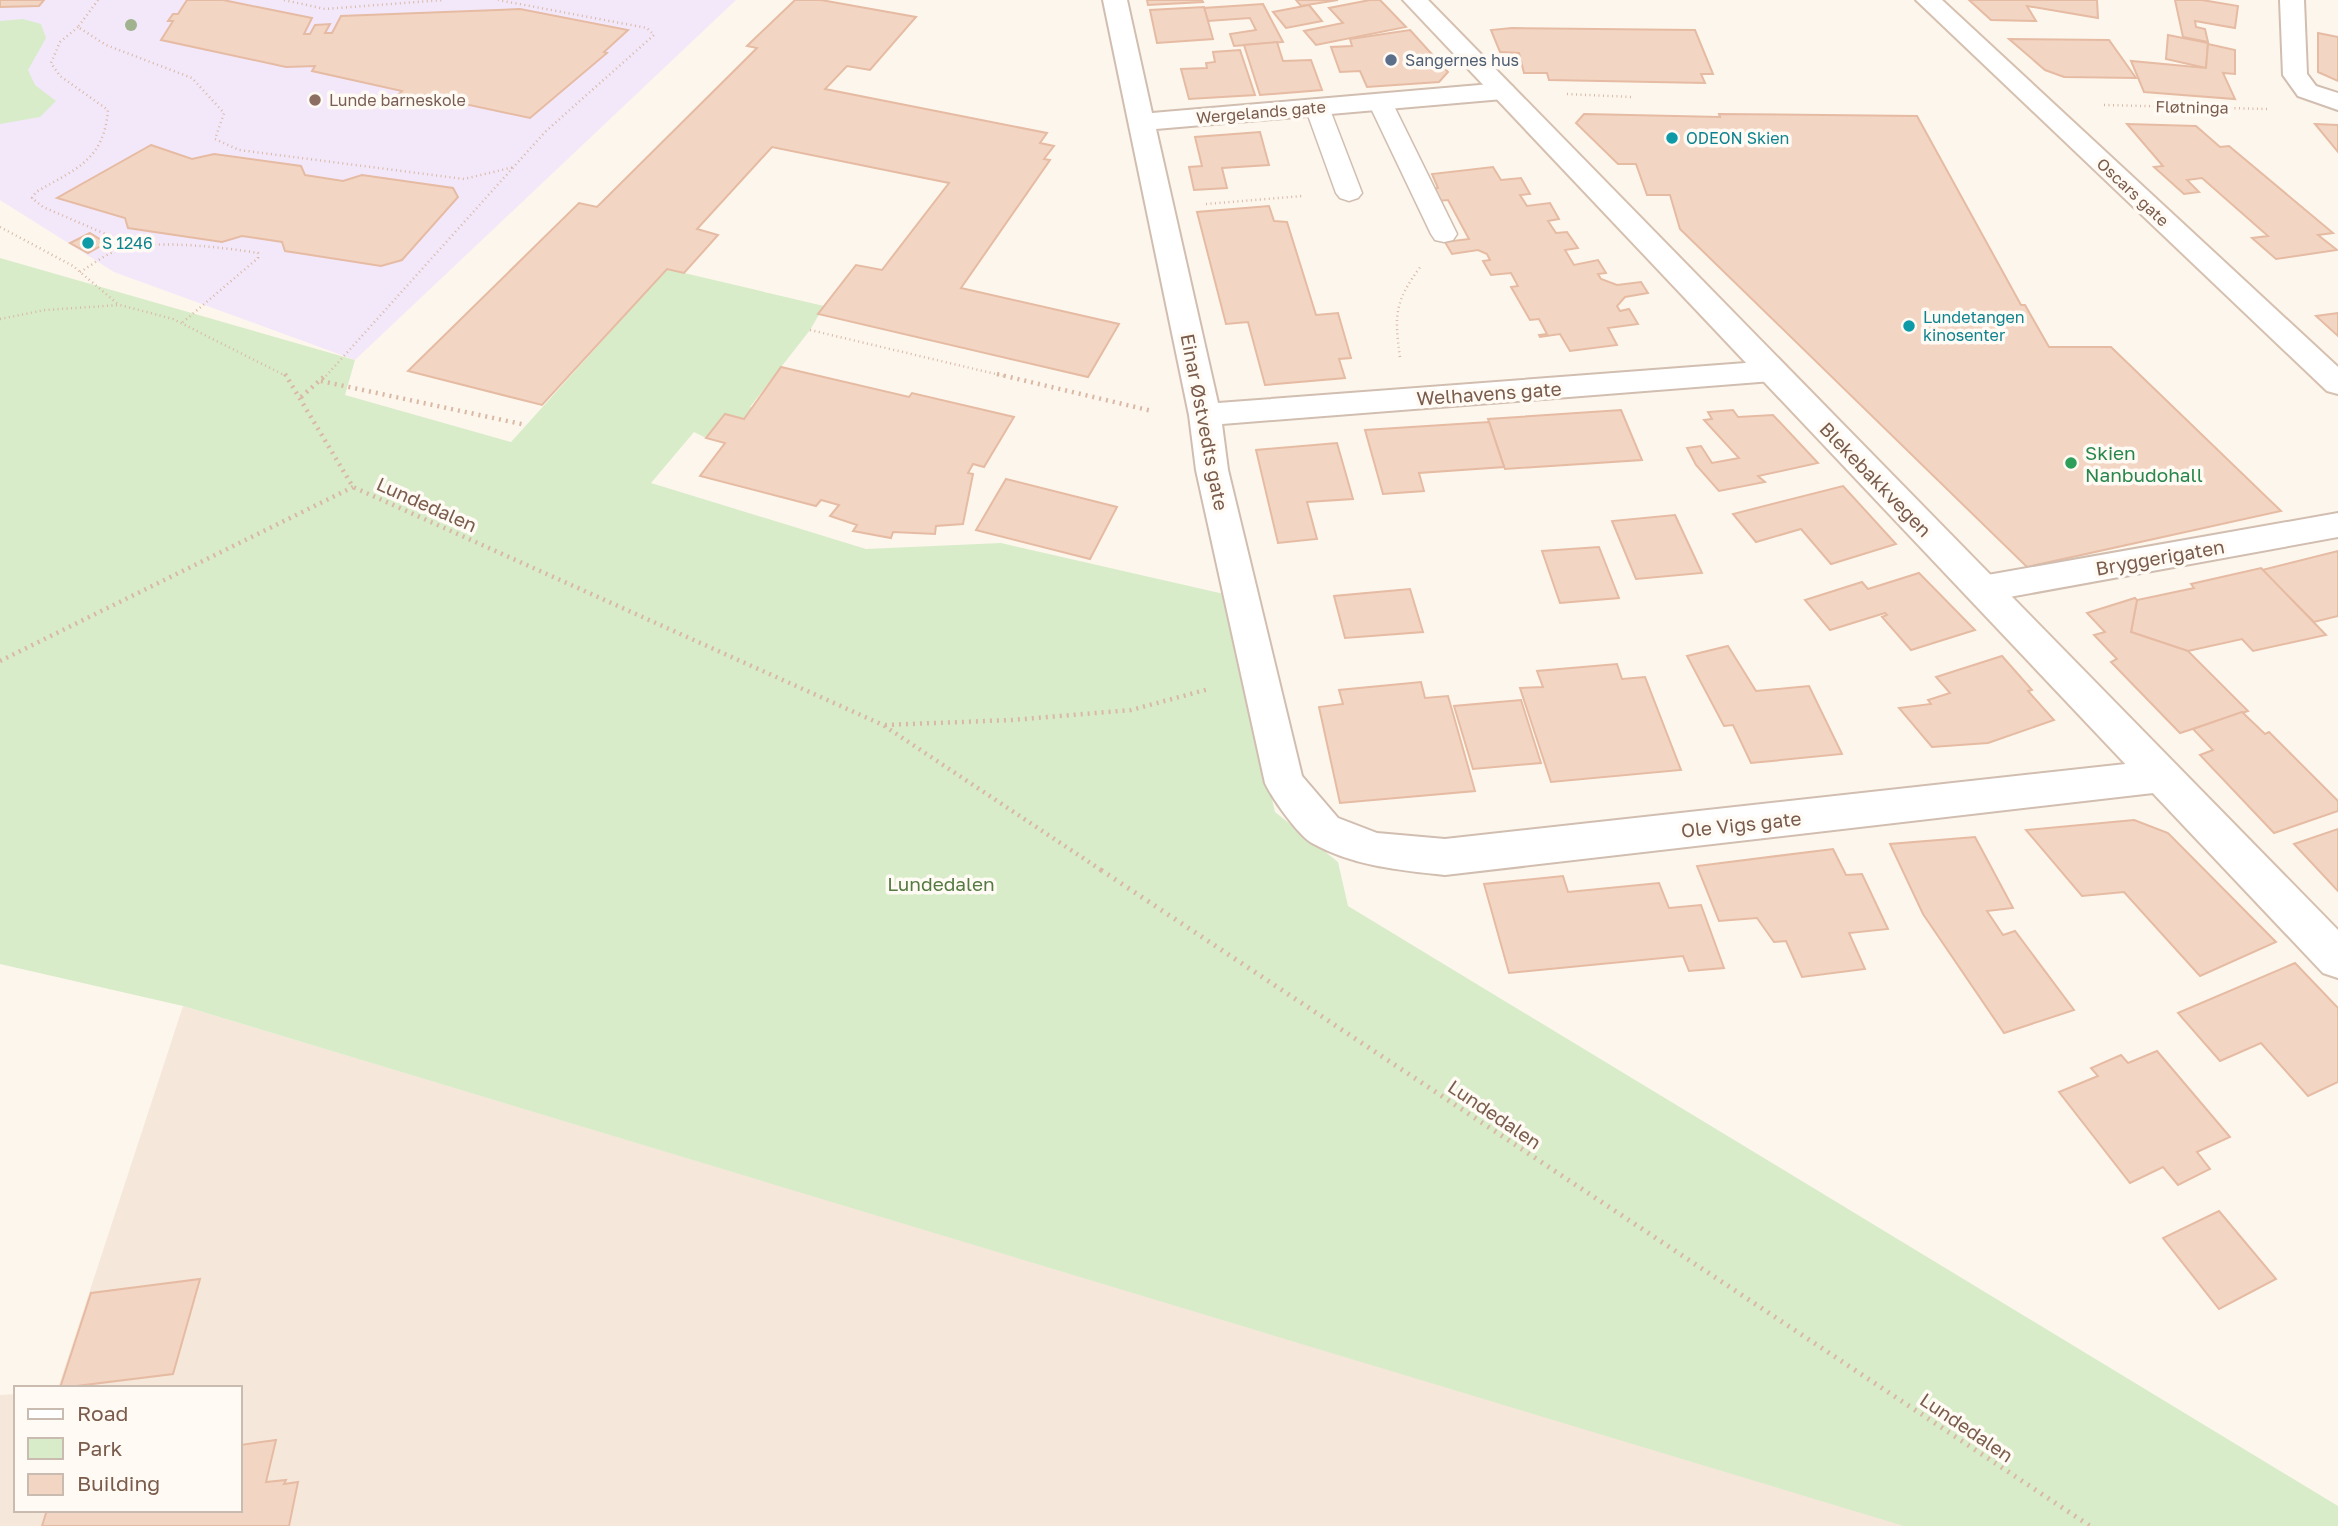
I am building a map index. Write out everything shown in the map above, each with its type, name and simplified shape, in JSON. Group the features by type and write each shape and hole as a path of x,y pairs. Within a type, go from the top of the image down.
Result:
{"street":[{"name":"Einar Østvedts gate","path":"1115,0 1205,415 1212,471 1284,782 1324,830"},
{"name":"Blekebakkvegen","path":"1415,0 2338,959"},
{"name":"Oscars gate","path":"1928,0 2338,384"},
{"path":"2292,0 2295,75 2307,92 2338,102"},
{"name":"Wergelands gate","path":"1142,122 1503,91"},
{"name":"Welhavens gate","path":"1205,415 1772,371"},
{"name":"Bryggerigaten","path":"1982,589 2338,525"},
{"name":"Ole Vigs gate","path":"1324,830 1376,850 1445,857 2162,776"}],"lane":[{"path":"1380,102 1444,234"},
{"path":"1317,107 1349,192"}],"path":[{"path":"98,0 78,27 65,35 55,46 51,63 60,76 108,110 108,131 102,147 93,158 36,192 32,198 43,207 117,239 121,249"},
{"path":"284,0 325,9 443,0"},
{"path":"301,397 321,381 545,132 654,35 647,28 498,0"},
{"path":"78,27 106,45 192,78 224,113 215,139 239,149 464,179 514,167"},
{"name":"Fløtninga","path":"2038,103 2285,109 2307,92"},
{"path":"1160,208 1349,192"},
{"path":"0,227 79,272 120,305"},
{"path":"1407,399 1393,311 1403,290 1444,234"},
{"path":"79,272 121,249 174,247 258,253 258,258 182,323"},
{"name":"Lundedalen","path":"0,319 45,310 120,305 182,323 284,373 301,397 353,487 883,725 2091,1526"},
{"path":"810,330 1177,417 1205,415"},
{"path":"321,381 526,425"},
{"path":"0,661 353,487"},
{"name":"Lundedalen","path":"883,725 1012,720 1131,710 1261,675"}],"shaded area":[{"name":"Lunde barneskole","path":"0,0 736,0 355,360 114,272 0,200"},
{"path":"183,1006 1904,1526 0,1526 0,1395 14,1394 14,1512 242,1512 242,1386 59,1386"}],"green space":[{"path":"23,19 41,24 46,38 28,70 35,85 56,101 40,117 0,124 0,21"},
{"name":"Lundedalen","path":"0,258 355,360 345,395 511,442 667,269 824,306 810,330 750,407 753,408 744,419 725,414 706,438 694,432 651,483 866,549 1001,543 1224,594 1275,812 1338,862 1348,906 2338,1506 2338,1526 1904,1526 183,1006 0,964"}],"building":[{"path":"0,0 44,0 39,6 0,7"},
{"path":"187,0 223,0 312,18 304,34 310,34 315,25 330,24 325,33 332,33 341,16 520,9 628,30 604,52 607,53 530,118 423,95 420,98 399,94 402,91 312,71 315,66 286,67 161,40 173,21 168,21 173,14 178,14"},
{"path":"795,0 821,0 916,17 870,70 847,66 825,89 1047,133 1040,143 1054,146 1044,159 1050,160 961,288 1119,324 1088,377 818,314 856,265 882,270 949,183 772,147 697,229 718,235 684,273 667,269 542,405 408,371 579,203 597,207 757,48 747,46"},
{"path":"1147,0 1202,0 1203,2 1148,5"},
{"path":"1296,0 1338,0 1301,6"},
{"path":"1380,0 1406,27 1316,45 1304,31 1343,23 1329,8"},
{"path":"1969,0 2097,0 2098,18 2027,6 2036,21 1991,20"},
{"path":"2175,0 2202,0 2238,6 2235,28 2195,21 2196,27 2205,29 2208,42 2183,37"},
{"path":"1263,4 1283,42 1234,46 1230,34 1256,30 1250,18 1208,21 1204,8"},
{"path":"1309,5 1322,21 1286,28 1273,12"},
{"path":"1204,7 1213,39 1157,43 1150,10"},
{"path":"1410,30 1448,72 1439,82 1367,87 1360,71 1340,72 1331,47 1352,46 1350,39"},
{"path":"1491,30 1695,30 1713,74 1701,74 1705,83 1549,80 1547,73 1524,73 1519,53 1500,52"},
{"path":"2318,33 2338,37 2338,81 2318,72"},
{"path":"2168,35 2208,43 2206,68 2166,59"},
{"path":"2009,39 2109,40 2136,78 2064,77 2045,70"},
{"path":"1277,42 1283,61 1311,60 1322,90 1260,95 1244,45"},
{"path":"2208,44 2235,50 2235,74 2223,73 2235,99 2144,92 2131,61 2206,68"},
{"path":"1240,50 1255,95 1189,99 1181,69 1207,68 1206,63 1215,62 1213,52"},
{"name":"Lundetangen kinosenter","path":"1584,114 1720,117 1719,114 1917,116 2021,305 2025,305 2049,347 2111,347 2281,511 2027,567 1680,229 1670,195 1647,195 1636,164 1618,164 1576,123"},
{"path":"2127,124 2196,126 2220,147 2229,146 2333,233 2318,235 2337,250 2276,259 2252,238 2268,236 2202,178 2187,180 2199,192 2184,194 2154,167 2163,166"},
{"path":"2315,124 2338,125 2338,152"},
{"path":"1260,132 1269,165 1222,168 1227,188 1194,190 1189,167 1202,166 1195,137"},
{"path":"151,145 192,159 214,154 301,166 305,175 343,181 362,175 453,188 458,197 402,260 381,266 285,251 282,242 242,236 222,242 128,228 125,218 57,198"},
{"path":"1493,167 1501,180 1521,178 1530,194 1520,195 1527,206 1550,203 1559,219 1548,221 1556,233 1567,232 1578,248 1565,250 1574,265 1598,260 1606,273 1598,274 1601,279 1617,285 1641,282 1648,293 1625,297 1617,306 1620,311 1629,309 1638,324 1608,328 1617,345 1570,351 1560,334 1540,337 1539,335 1547,334 1539,319 1530,320 1511,287 1518,286 1511,273 1491,275 1483,261 1490,260 1487,254 1478,250 1452,254 1445,242 1469,239 1448,200 1437,201 1431,189 1438,188 1432,174"},
{"path":"1269,206 1274,221 1287,222 1316,315 1338,313 1351,358 1339,359 1345,378 1265,385 1248,322 1226,324 1197,212"},
{"name":"S 1246","path":"90,233 106,243 88,253 70,243"},
{"path":"2338,313 2338,336 2316,316"},
{"path":"781,367 909,397 912,393 1014,417 984,467 973,464 968,473 973,474 963,524 936,526 935,534 893,532 891,538 853,531 857,525 830,516 839,505 821,500 816,506 700,476 725,443 706,438 725,414 744,419"},
{"path":"1621,410 1642,460 1505,469 1488,419"},
{"path":"1733,410 1738,417 1773,415 1818,463 1758,476 1765,482 1719,491 1696,465 1687,448 1701,446 1712,463 1739,458 1704,420 1712,419 1708,412"},
{"path":"1489,422 1504,467 1419,473 1424,491 1383,494 1365,430"},
{"path":"1337,443 1353,499 1307,502 1317,539 1278,543 1256,450"},
{"path":"1006,479 1117,507 1090,559 976,530"},
{"path":"1843,486 1896,544 1831,564 1801,529 1756,542 1733,514"},
{"path":"1675,515 1702,573 1636,579 1612,521"},
{"path":"1599,547 1619,598 1560,603 1542,551"},
{"path":"2338,551 2338,616 2314,622 2262,570"},
{"path":"2261,568 2326,635 2253,651 2242,639 2188,651 2131,632 2137,600 2194,588 2191,584"},
{"path":"1919,573 1975,630 1911,650 1882,617 1887,615 1885,613 1830,630 1805,600 1862,582 1868,589"},
{"path":"1410,589 1423,632 1345,638 1334,596"},
{"path":"2135,598 2137,600 2131,632 2188,651 2248,711 2180,733 2111,662 2117,659 2094,635 2105,632 2087,613"},
{"path":"1728,646 1756,691 1809,686 1842,754 1751,763 1733,725 1724,726 1687,656"},
{"path":"2002,656 2054,720 1988,743 1932,747 1899,708 1931,704 1928,700 1950,693 1936,677"},
{"path":"1617,664 1622,679 1645,677 1681,770 1551,782 1520,688 1543,687 1537,671"},
{"path":"1421,682 1425,698 1448,696 1475,791 1340,803 1319,707 1343,704 1339,690"},
{"path":"1521,700 1541,763 1473,769 1454,706"},
{"path":"2242,712 2265,734 2269,732 2338,801 2338,811 2274,833 2200,755 2213,750 2193,729"},
{"path":"2134,820 2168,833 2276,942 2200,976 2124,892 2082,896 2026,830"},
{"path":"2338,829 2338,891 2294,844"},
{"path":"1975,837 2013,908 1987,911 2003,935 2015,931 2074,1010 2004,1033 1923,914 1890,844"},
{"path":"1833,849 1846,875 1862,874 1888,929 1849,933 1865,969 1802,977 1786,941 1774,942 1757,918 1719,921 1697,866"},
{"path":"1563,876 1568,892 1659,883 1669,908 1701,905 1724,968 1689,971 1683,956 1509,973 1484,884"},
{"path":"2295,963 2338,1008 2338,1082 2308,1096 2261,1043 2220,1061 2178,1013"},
{"path":"2157,1051 2230,1137 2197,1152 2210,1169 2178,1185 2163,1167 2130,1183 2059,1092 2098,1076 2091,1068 2121,1055 2128,1063"},
{"path":"2219,1211 2276,1279 2219,1309 2163,1238"},
{"path":"200,1279 173,1374 61,1386 91,1293"},
{"path":"276,1440 266,1482 298,1482 289,1526 42,1526 46,1512 242,1512 242,1445"}],"place":[{"name":"Sangernes hus","path":"1391,60"},
{"name":"Lunde barneskole","path":"315,100"},
{"name":"ODEON Skien","path":"1672,138"},
{"name":"S 1246","path":"88,243"},
{"name":"Lundetangen kinosenter","path":"1909,326"},
{"name":"Skien Nanbudohall","path":"2071,463"}]}
